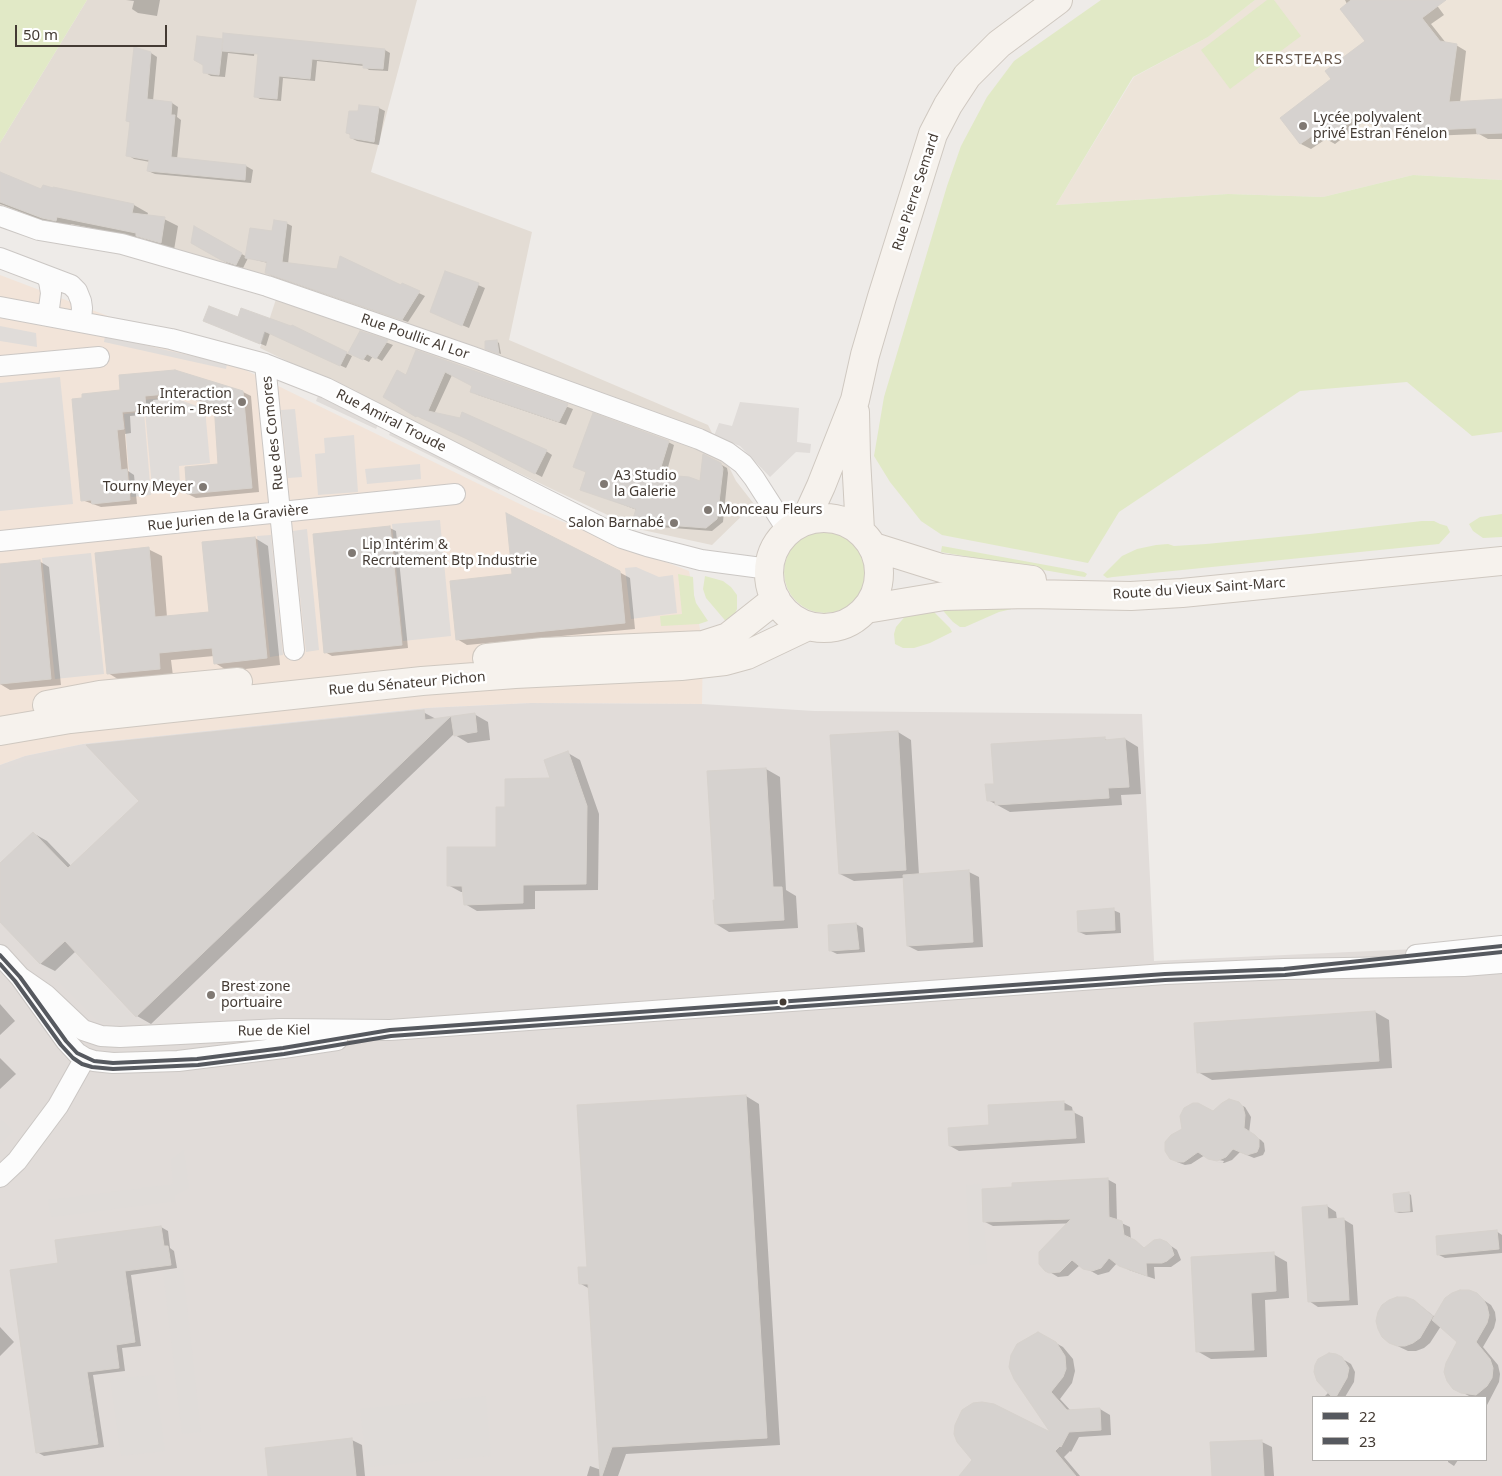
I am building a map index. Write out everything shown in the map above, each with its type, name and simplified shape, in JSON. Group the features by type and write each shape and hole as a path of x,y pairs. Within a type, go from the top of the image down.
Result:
{"main road":[{"name":"Rue Pierre Semard","path":"797,526 821,486 855,400 865,355 882,297 933,134 948,105 967,76 999,44 1058,0"},
{"name":"Rue Pierre Semard","path":"855,400 855,450 867,539"},
{"path":"815,518 837,519 847,522 867,539 878,560 880,573 874,598 866,609 854,619 832,628 808,626 795,620 784,611 770,585 769,569 780,538 797,526 815,518"},
{"name":"Route du Vieux Saint-Marc","path":"867,539 951,569 1020,579 1131,585 1187,582 1502,550"},
{"name":"Route du Vieux Saint-Marc","path":"866,609 944,596 1028,594 1130,596 1182,593 1502,561"},
{"name":"Rue du Sénateur Pichon","path":"0,713 100,695 523,654 703,645 728,637 776,599"},
{"name":"Rue du Sénateur Pichon","path":"0,731 70,719 422,681 524,673 681,666 725,661 747,656 808,626"}],"street":[{"name":"Rue Poullic Al Lor","path":"0,216 39,230 122,244 268,286 479,359 699,439 727,452 743,464 797,526"},
{"path":"0,258 71,285 78,291 82,308 81,321"},
{"path":"45,275 49,281 51,293 48,316"},
{"name":"Rue Amiral Troude","path":"0,307 171,339 265,364 326,388 622,538 701,560 769,569"},
{"path":"0,366 99,357"},
{"name":"Rue des Comores","path":"265,364 294,650"},
{"name":"Rue Jurien de la Gravière","path":"0,541 456,494"},
{"name":"Rue de Kiel","path":"1284,969 1502,946"},
{"path":"0,955 20,977 66,1041 85,1058 58,1106 17,1161 0,1177"},
{"name":"Rue de Kiel","path":"20,977 46,995 83,1030 101,1036 120,1037 280,1029 390,1030 1165,974 1284,969 1464,966 1502,963"},
{"name":"Rue de Kiel","path":"85,1058 113,1063 197,1059 300,1046 390,1030"}],"shaded area":[{"path":"87,0 417,0 371,172 532,232 509,340 708,425 736,481 754,504 712,545 638,529 260,348 279,290 51,226 0,209 0,143"},
{"name":"Lycée polyvalent privé Estran Fénelon","path":"1255,0 1502,0 1502,180 1413,175 1323,197 1228,194 1056,205 1134,77 1208,37"},
{"path":"0,275 229,362 530,509 689,571 703,645 702,704 531,703 427,708 83,744 25,756 0,765"},
{"path":"0,326 36,333 37,347 0,341"},
{"path":"105,336 227,364 226,369 104,342"},
{"path":"60,377 73,504 0,511 0,383"},
{"path":"318,396 378,425 376,429 316,401"},
{"path":"172,397 205,409 210,463 179,466 180,485 152,487 144,400"},
{"path":"740,402 799,408 797,442 811,444 810,453 796,452 770,477 740,446 714,436 719,423 732,426"},
{"path":"295,409 302,477 288,478 281,410"},
{"path":"144,412 151,495 131,497 124,414"},
{"path":"391,431 501,486 499,490 389,435"},
{"path":"354,435 358,492 318,495 315,454 325,453 324,438"},
{"path":"420,464 421,479 367,484 365,469"},
{"path":"440,520 451,636 403,641 392,524"},
{"path":"307,529 319,650 306,652 293,531"},
{"path":"271,535 283,655 270,657 257,536"},
{"path":"91,553 104,674 55,679 42,558"},
{"path":"636,567 659,577 673,575 677,613 631,619 625,568"},
{"path":"531,703 702,704 814,711 1142,714 1154,961 1502,945 1502,1476 0,1476 0,765 25,756 83,744 427,708"},
{"path":"86,748 137,801 68,866 34,830 0,861 0,770 24,761"},
{"path":"64,944 133,1018 124,1025 99,1022 43,966"},
{"path":"2,1120 13,1131 0,1144 0,1122"},
{"path":"184,1150 189,1188 175,1195 175,1201 51,1217 48,1200 173,1184 171,1160"},
{"path":"982,1183 987,1264 970,1265 966,1185"},
{"path":"183,1269 201,1432 182,1434 163,1271"},
{"path":"155,1375 165,1451 121,1456 110,1379"},
{"path":"486,1396 491,1456 367,1467 360,1409"}],"green space":[{"path":"0,0 87,0 0,143"},
{"path":"1101,0 1255,0 1208,37 1133,77 1056,205 1228,194 1323,197 1413,175 1502,180 1502,432 1472,436 1407,382 1300,391 1119,512 1088,563 942,535 921,521 890,482 874,456 884,397 947,186 961,146 987,97 1014,61"},
{"path":"1267,0 1274,0 1301,36 1230,89 1201,50"},
{"path":"1502,514 1502,537 1483,538 1473,531 1469,524 1480,517"},
{"path":"1434,521 1447,526 1450,532 1439,544 1107,578 1103,575 1122,556 1137,549 1156,545 1206,544"},
{"path":"825,531 841,534 854,543 863,556 866,572 863,588 854,601 841,610 825,613 809,610 796,601 787,588 784,572 787,556 796,543 809,534"},
{"path":"942,546 1087,574 1085,577 1078,576 941,552"},
{"path":"678,574 693,577 696,603 708,621 699,624 661,626 660,616 682,614"},
{"path":"705,576 723,581 737,595 737,609 729,625 706,598 703,589"},
{"path":"938,605 1016,608 999,612 965,627 960,627"},
{"path":"933,611 952,632 930,643 914,648 903,648 895,644 894,634 896,627 908,613"}],"building":[{"path":"1351,0 1446,0 1422,18 1440,41 1457,44 1449,102 1502,99 1502,133 1477,134 1476,128 1393,132 1391,128 1383,128 1371,115 1362,121 1356,115 1324,139 1318,132 1300,144 1280,118 1331,79 1325,71 1365,41 1340,9"},
{"path":"223,33 385,49 383,69 363,68 363,64 312,59 310,79 279,76 277,99 254,97 258,54 222,51"},
{"path":"197,36 223,39 219,75 203,73 203,65 194,60"},
{"path":"134,47 151,52 147,99 172,102 171,115 175,115 171,157 246,165 245,180 147,171 149,160 126,156 130,122 126,121"},
{"path":"359,105 379,107 374,142 350,138 350,134 346,133 349,111 358,111"},
{"path":"0,172 41,189 43,185 134,204 132,213 165,217 161,243 136,236 136,233 57,217 56,221 42,218 0,202"},
{"path":"274,220 287,222 282,262 337,269 340,256 401,285 402,283 420,291 402,320 265,273 267,262 245,258 250,228 272,231"},
{"path":"194,226 242,253 236,265 221,260 191,243"},
{"path":"445,271 479,283 462,326 430,312"},
{"path":"209,306 238,317 241,308 292,325 347,352 340,366 264,331 260,344 203,321"},
{"path":"360,331 388,340 376,359 367,354 363,360 348,353"},
{"path":"497,340 499,354 485,349 485,341"},
{"path":"416,350 568,404 559,422 470,392 472,386 445,372 428,411 460,418 462,412 547,450 535,474 467,439 416,417 383,397 397,370 406,375"},
{"path":"175,370 243,391 252,488 187,494 185,467 218,464 214,404 177,393 145,396 146,410 122,412 124,429 117,430 121,470 127,469 130,500 92,504 91,500 81,501 72,399 82,398 82,394 120,390 119,375"},
{"path":"593,413 669,441 661,467 655,474 689,477 700,481 703,454 721,463 723,469 717,519 706,528 653,524 633,519 636,509 580,490 586,472 573,467"},
{"path":"506,513 620,571 625,623 456,640 450,581 512,574"},
{"path":"390,526 402,645 324,653 313,534"},
{"path":"255,537 267,658 214,664 212,648 159,653 160,669 107,674 95,553 149,547 155,617 209,612 202,542"},
{"path":"40,560 51,679 0,684 0,564"},
{"path":"424,710 425,720 451,716 136,1017 65,941 40,964 0,922 0,863 33,832 68,868 139,801 86,745"},
{"path":"475,713 477,732 454,736 451,716"},
{"path":"898,731 906,870 839,874 830,735"},
{"path":"1105,737 1105,740 1125,738 1129,787 1108,788 1109,798 995,805 995,801 987,801 985,784 994,784 991,744"},
{"path":"568,751 587,806 586,884 523,885 523,903 464,905 462,886 447,886 447,847 496,847 496,807 505,807 505,779 550,778 544,760"},
{"path":"766,768 773,887 782,887 784,920 715,924 707,771"},
{"path":"969,870 973,942 907,946 903,875"},
{"path":"1114,908 1115,930 1078,932 1077,911"},
{"path":"856,923 859,949 829,951 828,925"},
{"path":"1375,1011 1379,1061 1197,1073 1194,1023"},
{"path":"746,1095 767,1438 612,1447 602,1476 600,1476 588,1284 579,1284 578,1267 587,1267 577,1105"},
{"path":"1229,1099 1239,1102 1243,1107 1245,1115 1244,1128 1259,1139 1257,1152 1247,1155 1233,1149 1226,1157 1217,1161 1208,1159 1198,1152 1184,1162 1170,1159 1165,1151 1165,1142 1171,1135 1182,1129 1180,1116 1184,1108 1193,1103 1198,1103 1213,1111"},
{"path":"1064,1101 1064,1111 1074,1111 1076,1138 949,1146 948,1128 989,1125 988,1105"},
{"path":"1108,1178 1109,1217 1122,1221 1124,1235 1135,1240 1144,1248 1154,1240 1160,1239 1171,1246 1174,1255 1167,1261 1162,1263 1146,1263 1147,1276 1119,1266 1109,1258 1101,1268 1092,1271 1083,1269 1072,1260 1060,1272 1049,1273 1045,1271 1039,1264 1039,1252 1071,1219 983,1222 982,1189 1012,1187 1012,1183"},
{"path":"1409,1192 1410,1211 1395,1212 1393,1194"},
{"path":"1327,1205 1328,1219 1344,1218 1349,1300 1308,1302 1302,1207"},
{"path":"161,1226 164,1246 168,1246 171,1265 125,1271 135,1342 116,1345 119,1368 87,1372 98,1444 36,1453 10,1270 58,1263 55,1240"},
{"path":"1497,1230 1499,1249 1437,1255 1436,1236"},
{"path":"1274,1252 1276,1291 1251,1293 1254,1350 1196,1352 1191,1257"},
{"path":"1460,1290 1469,1290 1477,1293 1487,1306 1489,1315 1487,1323 1476,1342 1490,1359 1493,1368 1492,1378 1487,1386 1476,1395 1461,1393 1453,1389 1447,1381 1444,1372 1446,1363 1457,1342 1432,1320 1445,1298"},
{"path":"1397,1297 1406,1297 1414,1300 1433,1316 1420,1338 1405,1346 1389,1343 1382,1337 1376,1321 1382,1305"},
{"path":"1038,1332 1056,1342 1065,1356 1066,1369 1063,1377 1051,1392 1067,1410 1100,1408 1101,1430 1069,1432 1061,1447 1055,1451 1076,1476 959,1476 972,1460 957,1442 954,1434 955,1425 962,1410 973,1403 994,1404 1050,1432 1014,1379 1009,1367 1011,1355 1017,1344"},
{"path":"1329,1353 1336,1354 1342,1357 1349,1368 1347,1378 1337,1396 1331,1396 1317,1381 1314,1372 1318,1359"},
{"path":"352,1438 356,1476 268,1476 265,1448"},
{"path":"1262,1440 1264,1476 1212,1476 1210,1442"}],"transit line":[{"name":"22","path":"0,955 20,977 66,1041 77,1053 94,1061 113,1063 197,1059 283,1048 390,1030 1165,974 1284,969 1502,946"},
{"name":"23","path":"0,964 15,981 61,1045 73,1058 82,1064 92,1067 113,1069 198,1065 284,1054 391,1036 1165,980 1285,975 1502,952"}],"place":[{"name":"Lycée polyvalent privé Estran Fénelon","path":"1303,126"},
{"name":"Interaction Interim - Brest","path":"242,402"},
{"name":"A3 Studio la Galerie","path":"604,484"},
{"name":"Tourny Meyer","path":"203,487"},
{"name":"Monceau Fleurs","path":"708,510"},
{"name":"Salon Barnabé","path":"674,523"},
{"name":"Lip Intérim & Recrutement Btp Industrie","path":"352,553"},
{"name":"Brest zone portuaire","path":"211,995"}],"district":[{"name":"KERSTEARS","path":"1299,60"}]}
